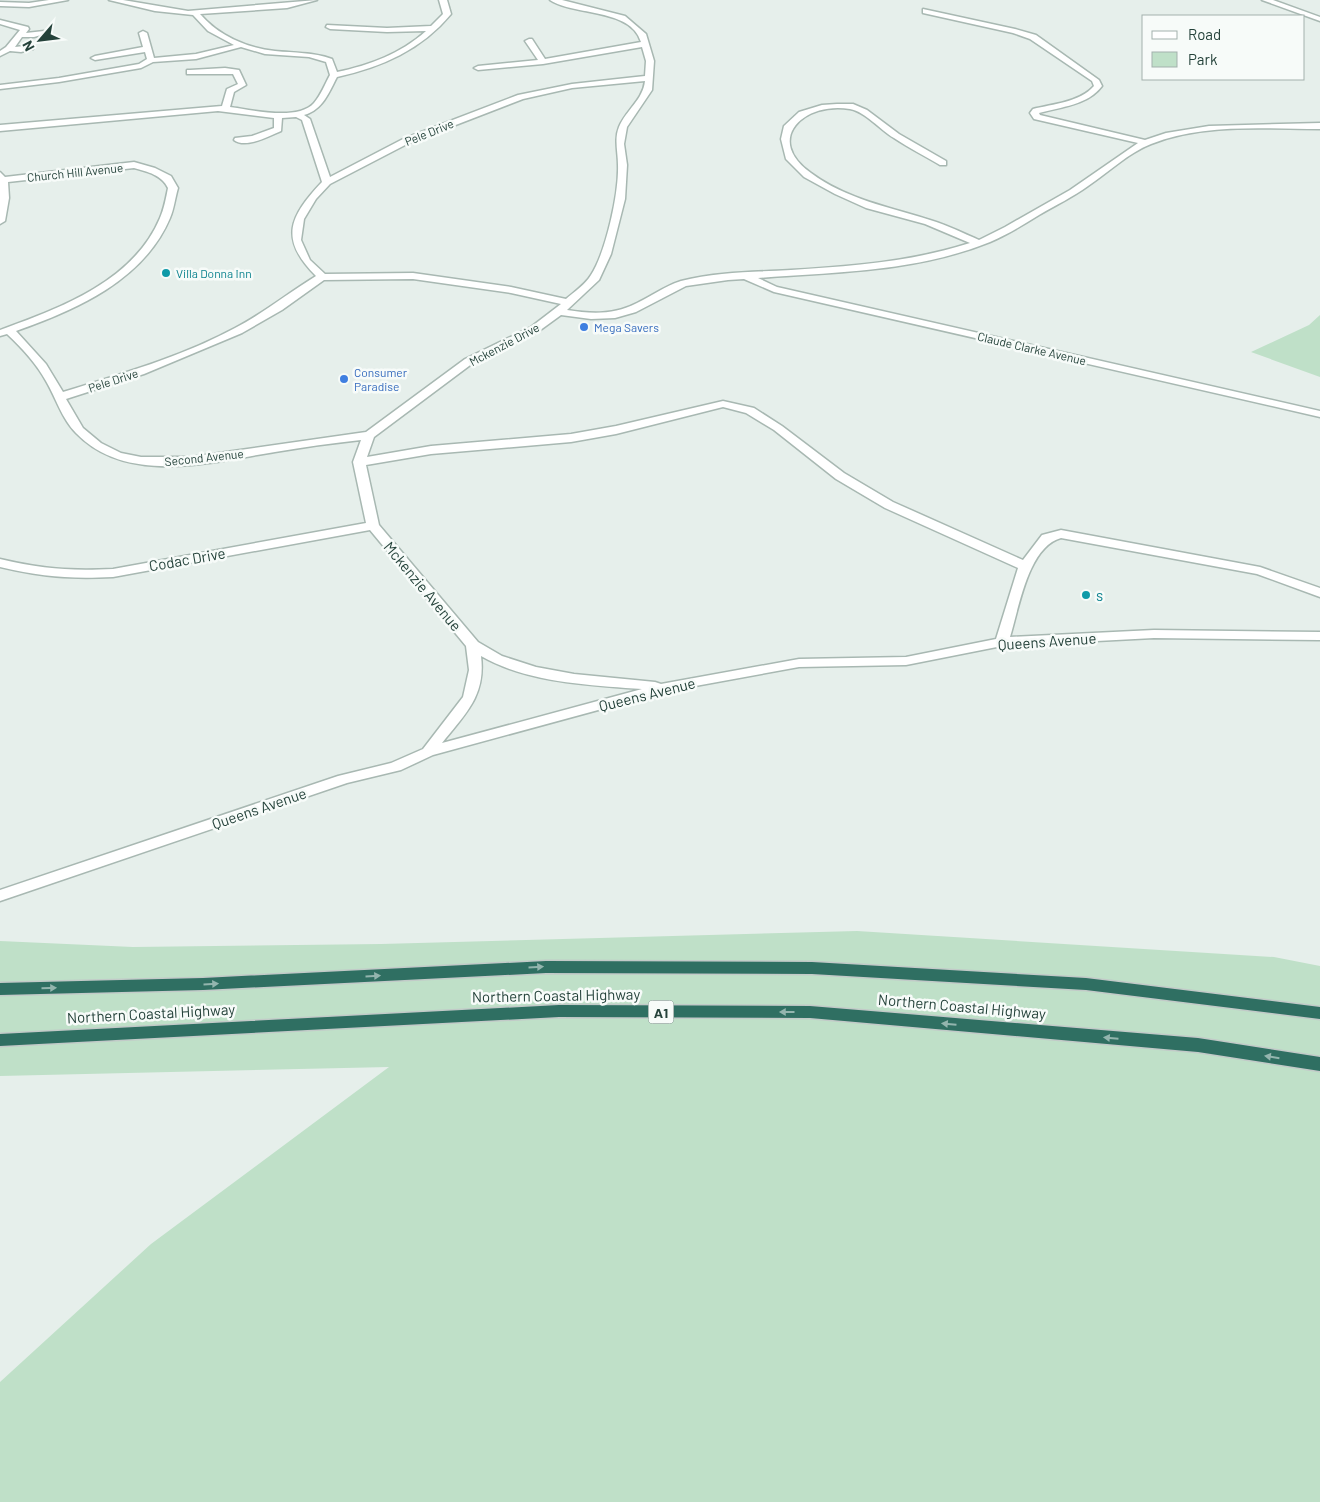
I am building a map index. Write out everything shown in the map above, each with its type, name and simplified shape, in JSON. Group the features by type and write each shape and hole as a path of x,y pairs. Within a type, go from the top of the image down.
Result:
{"highway":[{"name":"Northern Coastal Highway","path":"0,989 204,984 546,967 812,968 1086,984 1320,1013"},
{"name":"Northern Coastal Highway","path":"0,1040 559,1011 810,1012 1198,1045 1320,1064"}],"street":[{"path":"0,4 29,5 64,0"},
{"path":"112,0 155,9 195,13 263,8 313,0"},
{"path":"278,0 300,3"},
{"path":"334,75 364,70 400,54 434,28 447,14 443,0"},
{"name":"Mckenzie Drive","path":"368,435 469,361 535,329 559,312 595,278 606,254 620,199 623,165 620,144 624,127 648,90 650,61 642,34 635,26 622,18 554,0"},
{"path":"567,4 579,0"},
{"path":"1266,0 1320,19"},
{"path":"1285,15 1320,8"},
{"path":"926,11 1015,31 1033,37 1095,80 1098,86 1094,92 1085,97 1036,111 1034,113 1037,117 1147,143"},
{"path":"0,128 52,120 225,108 278,116 309,112 318,104 334,75 329,61 303,53 276,53 240,45 202,22 195,13"},
{"path":"0,22 25,29 9,49 0,54"},
{"path":"330,27 387,30 434,28"},
{"path":"22,35 44,33"},
{"path":"143,33 151,60"},
{"path":"529,41 543,62"},
{"path":"478,68 543,62 644,44"},
{"path":"0,87 140,66 151,60 174,59 224,51 240,45"},
{"path":"9,49 21,50 30,47"},
{"path":"95,58 148,49"},
{"path":"190,72 212,70 236,72 242,85 230,91 229,100 225,108"},
{"name":"Pele Drive","path":"60,397 140,372 194,352 246,326 322,277 306,261 296,240 299,219 312,198 327,182 406,141 521,97 572,86 649,78"},
{"path":"34,92 40,90 42,85 40,82"},
{"path":"943,164 896,136 864,112 853,107 836,106 802,114 788,126 785,139 790,157 807,175 838,192 869,206 928,222 979,243"},
{"path":"296,114 306,119 327,182"},
{"path":"238,140 254,139 278,129 278,116"},
{"path":"559,312 590,316 614,316 633,309 677,285 746,276 870,267 930,258 979,243 1004,232 1079,188 1147,143 1179,133 1228,128 1320,126"},
{"name":"Church Hill Avenue","path":"1,178 136,162 168,178 173,188 165,218 146,249 116,280 54,314 5,332"},
{"path":"0,221 4,203 1,178"},
{"path":"322,277 413,276 474,284 569,303"},
{"name":"Claude Clarke Avenue","path":"746,276 774,289 1320,414"},
{"name":"Second Avenue","path":"5,332 23,343 50,379 79,430 97,445 113,454 137,461 174,462 368,435"},
{"path":"359,462 431,450 571,438 616,430 723,404 750,410 778,428 840,476 889,505 1025,566"},
{"path":"368,435 359,462 374,526"},
{"name":"Codac Drive","path":"0,563 37,572 71,575 113,573 374,526"},
{"name":"Mckenzie Avenue","path":"374,526 473,645 497,659 526,668 590,681 667,687"},
{"path":"1002,642 1025,566 1047,538 1061,534 1260,571 1320,593"},
{"name":"Queens Avenue","path":"0,896 343,779 396,767 428,752 667,687 799,663 906,661 1002,642 1154,634 1320,636"},
{"name":"Mckenzie Avenue","path":"428,752 470,698 476,670 473,645"}],"green space":[{"path":"1320,315 1320,377 1251,352 1309,325"},
{"path":"857,931 1274,957 1320,966 1320,1502 0,1502 0,1382 151,1244 389,1067 0,1076 0,941 133,947 381,944"}],"place":[{"name":"Villa Donna Inn","path":"166,273"},
{"name":"Mega Savers","path":"584,327"},
{"name":"Consumer Paradise","path":"344,379"},
{"name":"s","path":"1086,595"}]}
